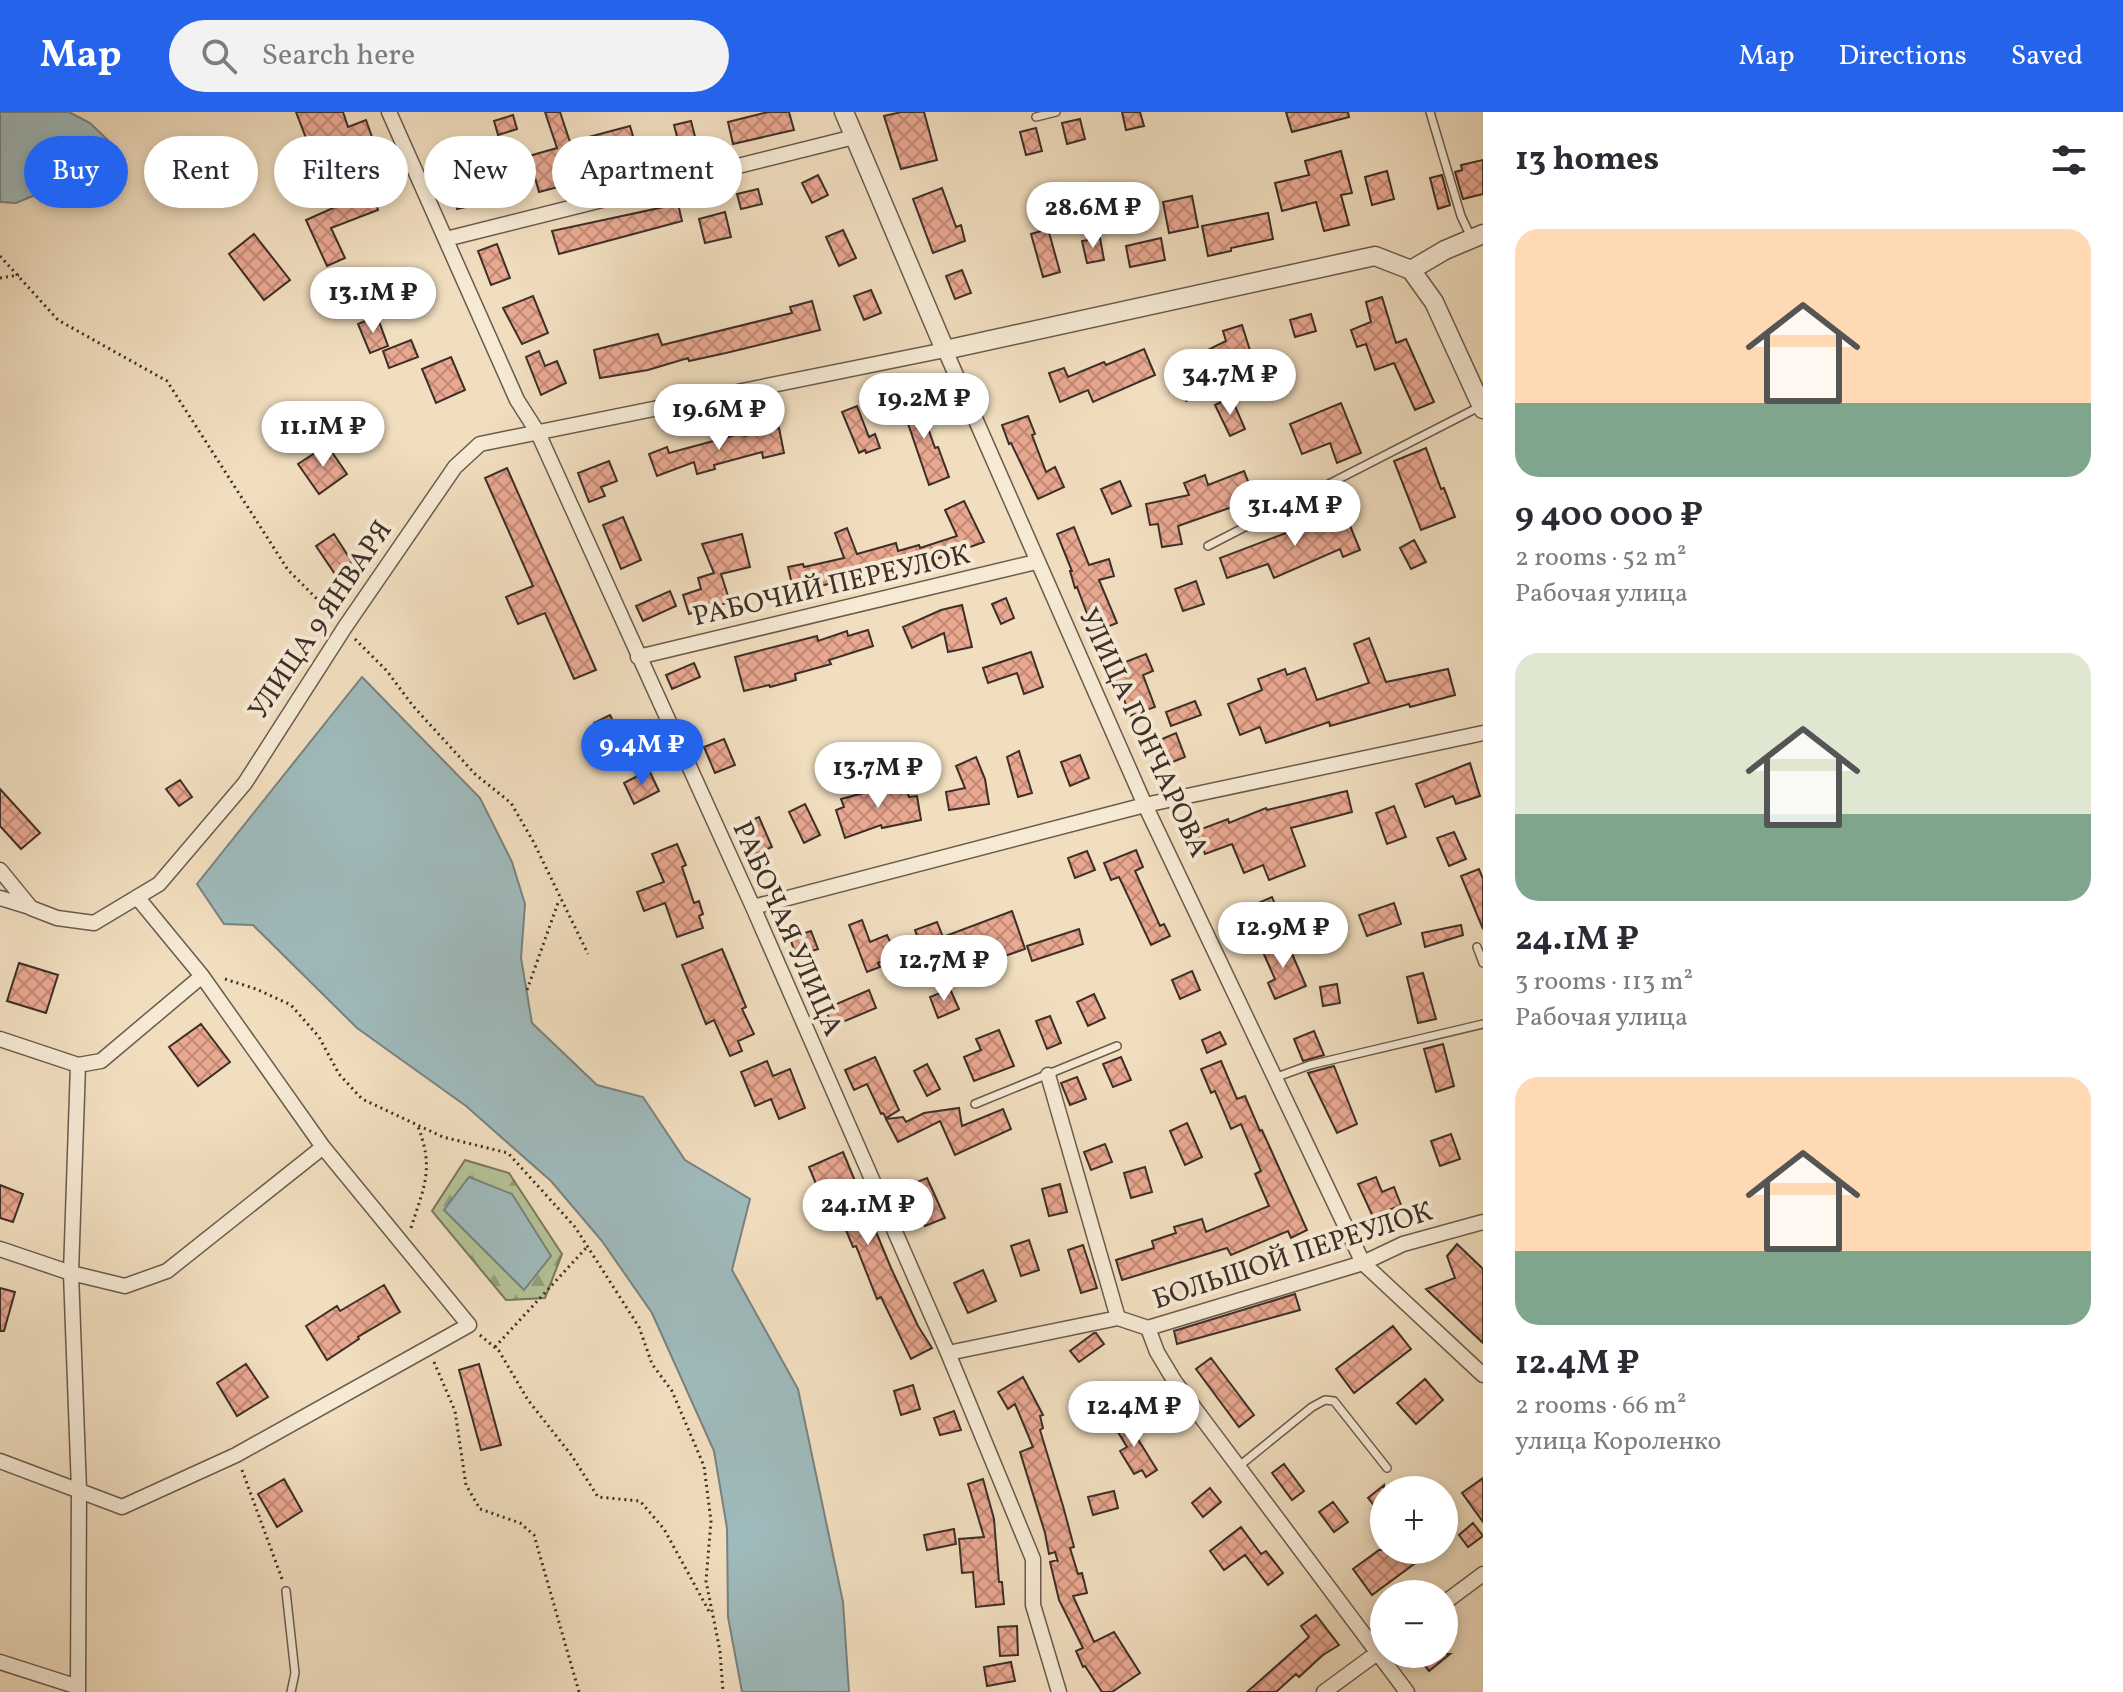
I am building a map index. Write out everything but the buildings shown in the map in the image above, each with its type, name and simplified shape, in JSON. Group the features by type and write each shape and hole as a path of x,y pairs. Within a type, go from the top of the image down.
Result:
{"street":[{"name":"РАБОЧАЯ УЛИЦА","path":"389,112 517,400 538,433 753,907 948,1353 1033,1559 1033,1605 1059,1692"},
{"name":"УЛИЦА ГОНЧАРОВА","path":"844,112 1036,562 1145,805 1363,1263 1483,1375"},
{"path":"446,239 854,137"},
{"path":"1477,236 1411,270 1434,302 1482,408"},
{"name":"УЛИЦА 9 ЯНВАРЯ","path":"0,898 57,918 94,923 159,884 245,783 345,627 462,458 480,444 945,350 1375,256 1411,270"},
{"name":"РАБОЧИЙ ПЕРЕУЛОК","path":"638,657 1036,562"},
{"path":"753,907 1145,805 1483,733"},
{"path":"0,870 31,907"},
{"path":"1,1465 122,1507 236,1455 469,1325 323,1147 202,976 137,897"},
{"path":"0,1039 78,1065 101,1061 202,976"},
{"path":"0,1662 78,1689 79,1490 71,1273 78,1065"},
{"name":"БОЛЬШОЙ ПЕРЕУЛОК","path":"1048,1075 1118,1318"},
{"path":"0,1249 71,1273 125,1286 167,1271 323,1147"},
{"name":"БОЛЬШОЙ ПЕРЕУЛОК","path":"948,1353 1118,1318 1148,1328 1363,1263 1403,1244 1483,1222"},
{"path":"1148,1328 1157,1352 1175,1382 1370,1637"},
{"path":"1458,1593 1483,1574"},
{"path":"1324,1692 1370,1658"},
{"path":"1392,1668 1407,1692"}],"lane":[{"path":"1036,117 1056,112"},
{"path":"1430,112 1461,216 1477,236"},
{"path":"1208,546 1482,408"},
{"path":"1477,947 1483,963"},
{"path":"1277,1077 1310,1065 1483,1024"},
{"path":"975,1104 1117,1046"},
{"path":"1238,1467 1325,1400 1334,1401 1387,1468"},
{"path":"286,1591 295,1673 291,1692"}],"path":[{"path":"0,256 58,320 167,381 288,570 387,671 413,706 475,774 511,803 588,954"},
{"path":"0,278 19,275"},
{"path":"527,990 559,900"},
{"path":"202,976 219,977 256,989 291,1005 319,1037 339,1074 362,1099 443,1137 508,1153 575,1227 639,1327 652,1364 672,1391 704,1466 711,1521 706,1581 723,1692"},
{"path":"407,1250 427,1176 425,1143 417,1124"},
{"path":"495,1348 587,1247"},
{"path":"469,1325 495,1348 528,1400 572,1456 598,1497 640,1501 664,1529 714,1621"},
{"path":"428,1346 455,1411 466,1485 480,1509 520,1523 534,1535 579,1692"},
{"path":"236,1455 286,1591"}],"green space":[{"path":"465,1160 509,1173 562,1254 545,1298 506,1300 432,1211"}],"water":[{"path":"0,112 69,112 90,123 104,136 24,136 24,200 16,203 0,202"},
{"path":"362,677 480,798 512,862 525,904 521,958 532,1023 597,1085 643,1097 685,1160 750,1199 732,1270 798,1389 843,1602 849,1692 742,1692 728,1617 727,1528 714,1451 652,1313 602,1241 551,1181 466,1106 357,1028 253,925 224,924 197,884"},
{"path":"469,1177 512,1194 551,1256 524,1290 444,1210"}]}
